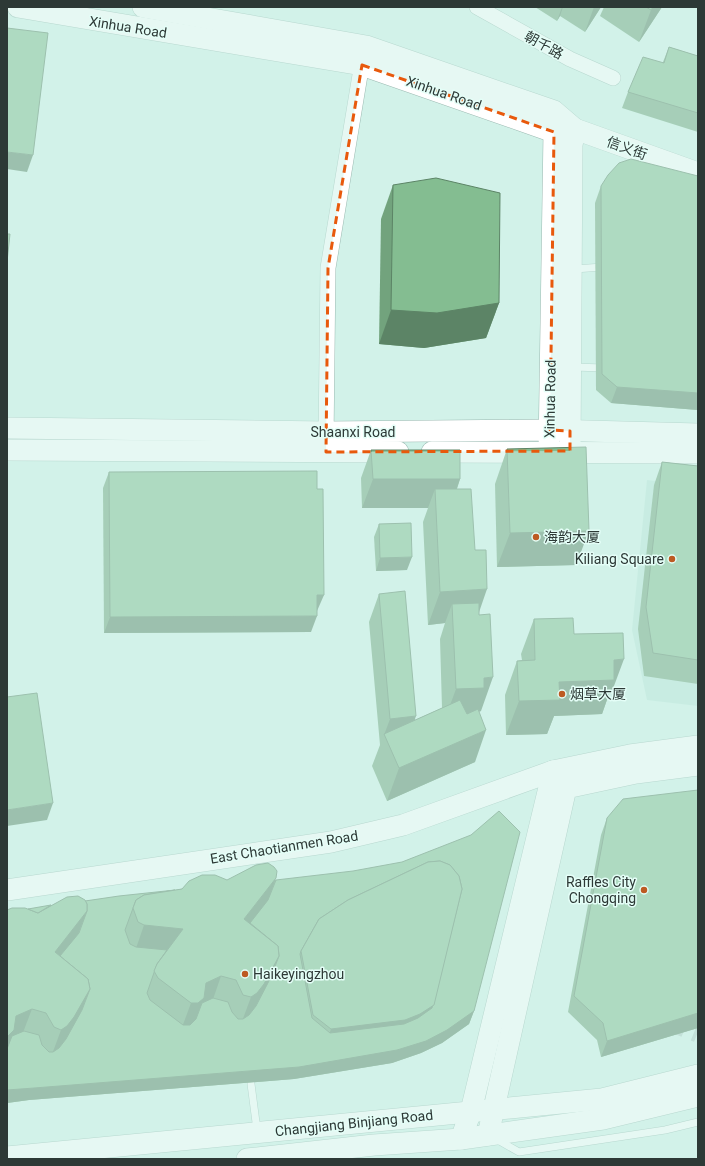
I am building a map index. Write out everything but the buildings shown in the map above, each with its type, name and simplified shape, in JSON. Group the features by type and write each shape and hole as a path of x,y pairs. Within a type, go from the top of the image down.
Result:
{"main road":[{"name":"Xinhua Road","path":"18,7 364,55 554,132 549,451"},
{"name":"Xinhua Road","path":"143,7 364,55 554,111 575,129 572,145 570,441"},
{"name":"信义街","path":"554,132 575,129 698,173"},
{"name":"Shaanxi Road","path":"7,428 549,451 570,441 698,434"},
{"name":"Shaanxi Road","path":"7,450 326,442 550,430 570,441 698,453"},
{"name":"East Chaotianmen Road","path":"7,890 330,842 403,825 553,771 630,755 698,746"},
{"path":"566,788 636,773 698,764"},
{"path":"553,771 566,788"},
{"path":"461,1139 471,1111 553,771"},
{"path":"488,1135 566,788"},
{"name":"Changjiang Binjiang Road","path":"7,1157 602,1099 698,1075"},
{"name":"Changjiang Binjiang Road","path":"247,1159 374,1145 461,1139 604,1119 698,1096"}],"street":[{"name":"朝千路","path":"477,7 570,59 613,78"},
{"path":"326,442 328,268 364,55"}],"lane":[{"path":"571,269 610,267"},
{"path":"571,367 609,368"},
{"path":"251,1084 258,1132"},
{"path":"488,1135 519,1152 665,1130 698,1122"}],"highlighted area":[{"path":"362,65 554,132 550,430 570,431 570,451 326,452 328,268"}],"shaded area":[{"name":"Kiliang Square","path":"647,480 698,486 698,706 647,700 632,630"}],"tunnel":[{"path":"666,1019 698,1032"}],"place":[{"name":"海韵大厦","path":"536,537"},
{"name":"Kiliang Square","path":"672,559"},
{"name":"烟草大厦","path":"562,694"},
{"name":"Raffles City Chongqing","path":"644,890"},
{"name":"Haikeyingzhou","path":"245,974"}]}
